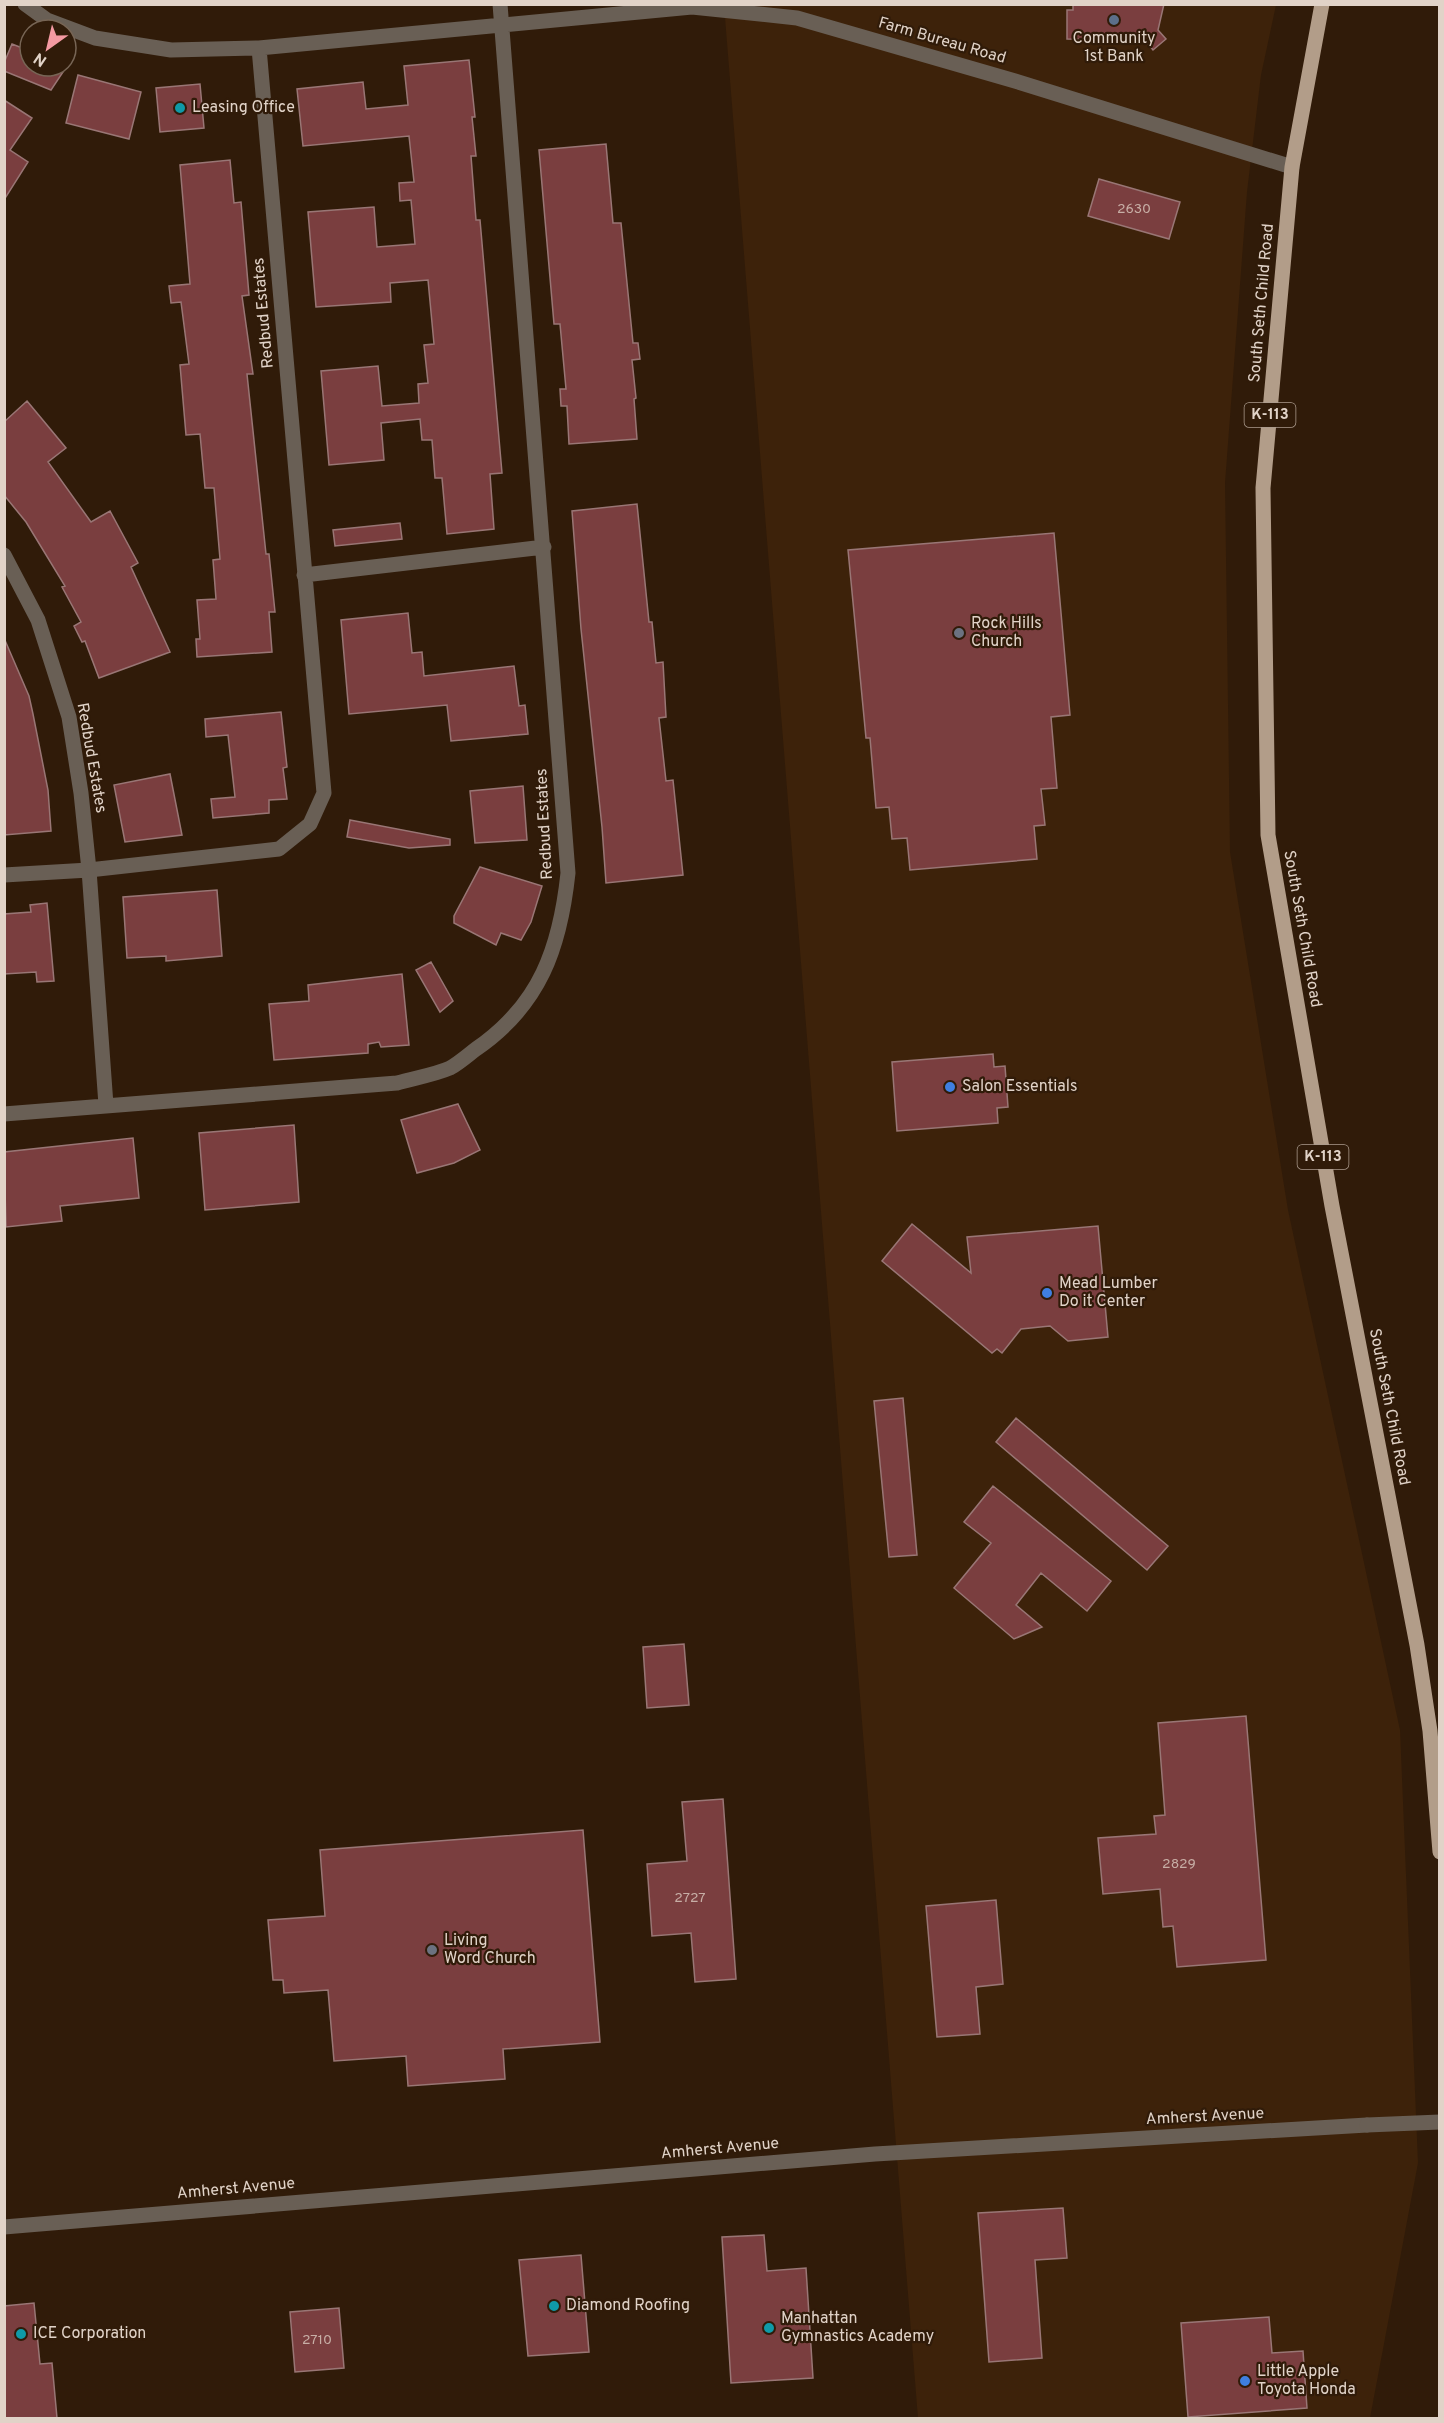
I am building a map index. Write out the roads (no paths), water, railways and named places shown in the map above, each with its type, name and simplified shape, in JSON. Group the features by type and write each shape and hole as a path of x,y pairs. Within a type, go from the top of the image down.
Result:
{"main road":[{"name":"South Seth Child Road","path":"1323,4 1292,167 1263,488 1268,835 1332,1206 1417,1645 1430,1731 1440,1852"}],"street":[{"path":"25,4 47,20 95,38 171,50 259,48 502,24"},
{"name":"Redbud Estates","path":"4,1114 397,1083 450,1068 499,1033 521,1010 550,960 565,905 568,873 500,4"},
{"name":"Farm Bureau Road","path":"502,24 692,8 797,18 1016,81 1292,167"},
{"name":"Redbud Estates","path":"4,875 89,870 279,849 310,824 324,793 259,48"},
{"path":"304,575 544,547"},
{"name":"Redbud Estates","path":"4,555 38,620 69,717 81,793 89,870 106,1106"},
{"name":"Amherst Avenue","path":"4,2227 875,2154 1440,2122"}],"place":[{"name":"Community 1st Bank","path":"1114,20"},
{"name":"Leasing Office","path":"180,108"},
{"name":"Rock Hills Church","path":"959,633"},
{"name":"Salon Essentials","path":"950,1087"},
{"name":"Mead Lumber Do it Center","path":"1047,1293"},
{"name":"Living Word Church","path":"432,1950"},
{"name":"Diamond Roofing","path":"554,2306"},
{"name":"Manhattan Gymnastics Academy","path":"769,2328"},
{"name":"ICE Corporation","path":"21,2334"},
{"name":"Little Apple Toyota Honda","path":"1245,2381"}]}
